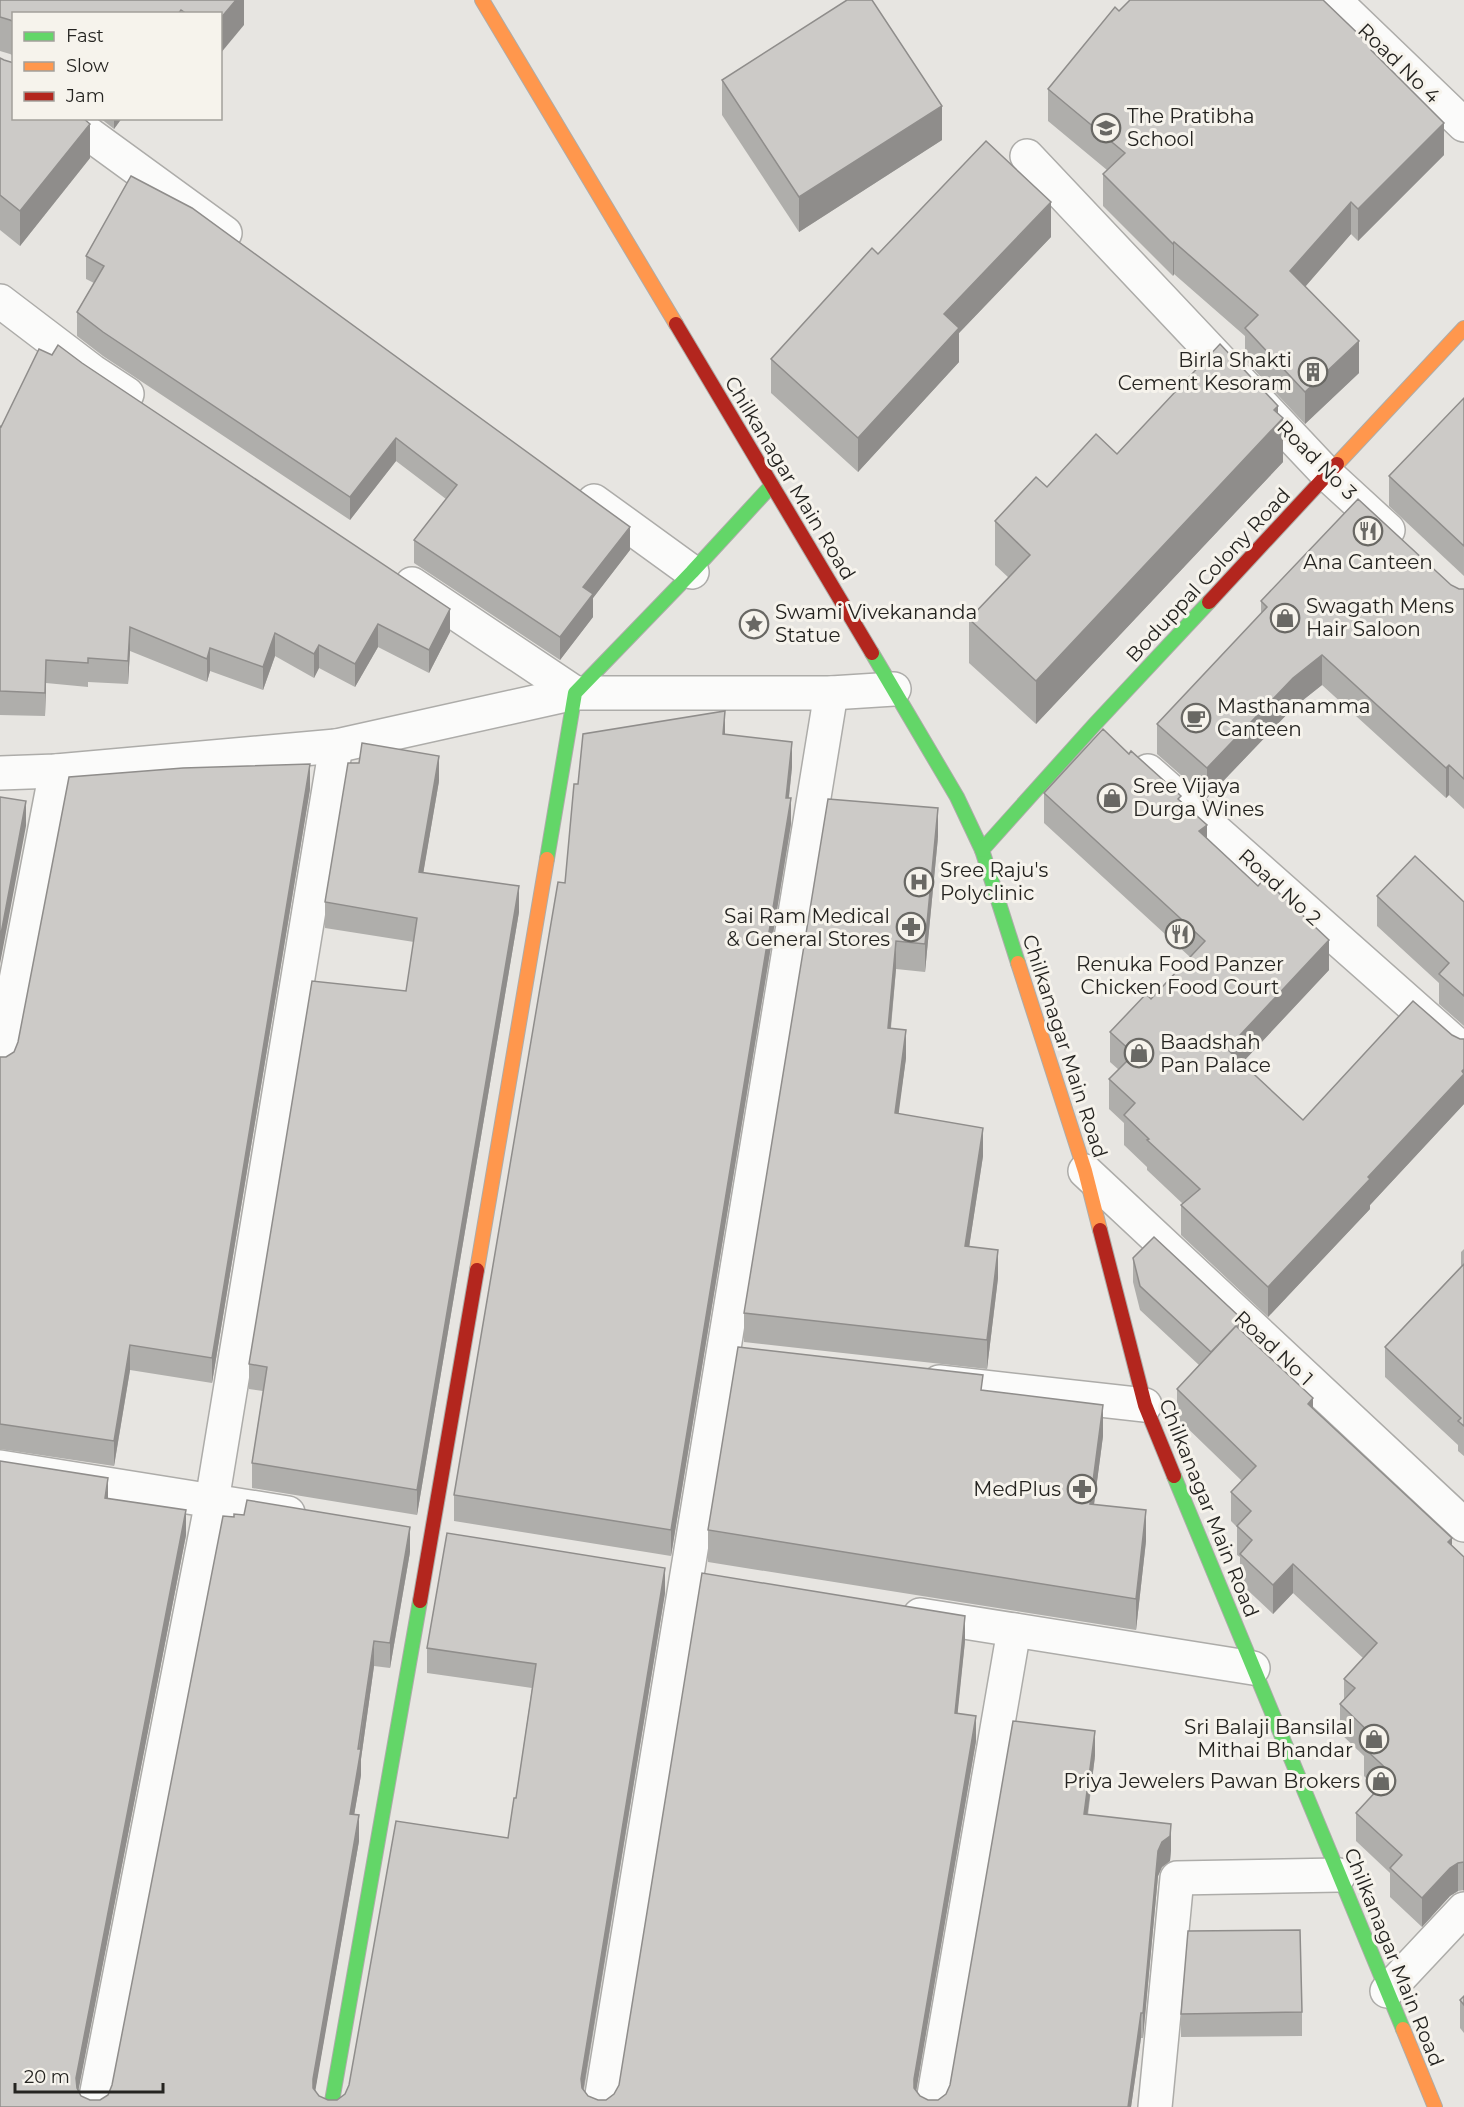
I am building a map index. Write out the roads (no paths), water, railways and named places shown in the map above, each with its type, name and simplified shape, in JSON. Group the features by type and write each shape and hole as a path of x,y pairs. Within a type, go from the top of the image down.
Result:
{"street":[{"name":"Chilkanagar Main Road","path":"482,0 894,689 957,797 982,850 1085,1171 1145,1405 1435,2107"},
{"name":"Road No 4","path":"1334,0 1464,125"},
{"path":"70,120 250,251"},
{"name":"Road No 3","path":"1027,156 1328,475 1413,554"},
{"path":"0,301 92,371 152,410"},
{"name":"Boduppal Colony Road","path":"982,850 1095,724 1464,328"},
{"path":"567,481 692,572"},
{"path":"331,2107 443,1538 575,693 772,485"},
{"path":"388,568 575,693"},
{"path":"0,773 56,771 336,746 575,693 831,693 894,689"},
{"path":"600,2107 698,1579 734,1360 831,693"},
{"name":"Road No 2","path":"1095,724 1464,1051"},
{"path":"94,2107 212,1501 336,746"},
{"path":"0,1064 56,771"},
{"name":"Road No 1","path":"1085,1171 1464,1525"},
{"path":"910,1379 1145,1405"},
{"path":"0,1467 316,1518"},
{"path":"397,1531 443,1538"},
{"path":"652,1572 698,1579"},
{"path":"886,1610 1253,1668"},
{"path":"932,2107 1014,1630"},
{"path":"1155,2107 1177,1878 1339,1875"},
{"path":"1387,1991 1464,1909"}],"place":[{"name":"The Pratibha School","path":"1106,128"},
{"name":"Birla Shakti Cement Kesoram","path":"1313,372"},
{"name":"Ana Canteen","path":"1368,531"},
{"name":"Swagath Mens Hair Saloon","path":"1285,618"},
{"name":"Swami Vivekananda Statue","path":"754,624"},
{"name":"Masthanamma Canteen","path":"1196,718"},
{"name":"Sree Vijaya Durga Wines","path":"1112,798"},
{"name":"Sree Raju's Polyclinic","path":"919,882"},
{"name":"Sai Ram Medical & General Stores","path":"911,927"},
{"name":"Renuka Food Panzer Chicken Food Court","path":"1180,934"},
{"name":"Baadshah Pan Palace","path":"1139,1053"},
{"name":"MedPlus","path":"1082,1489"},
{"name":"Sri Balaji Bansilal Mithai Bhandar","path":"1374,1739"},
{"name":"Priya Jewelers Pawan Brokers","path":"1381,1781"}]}
